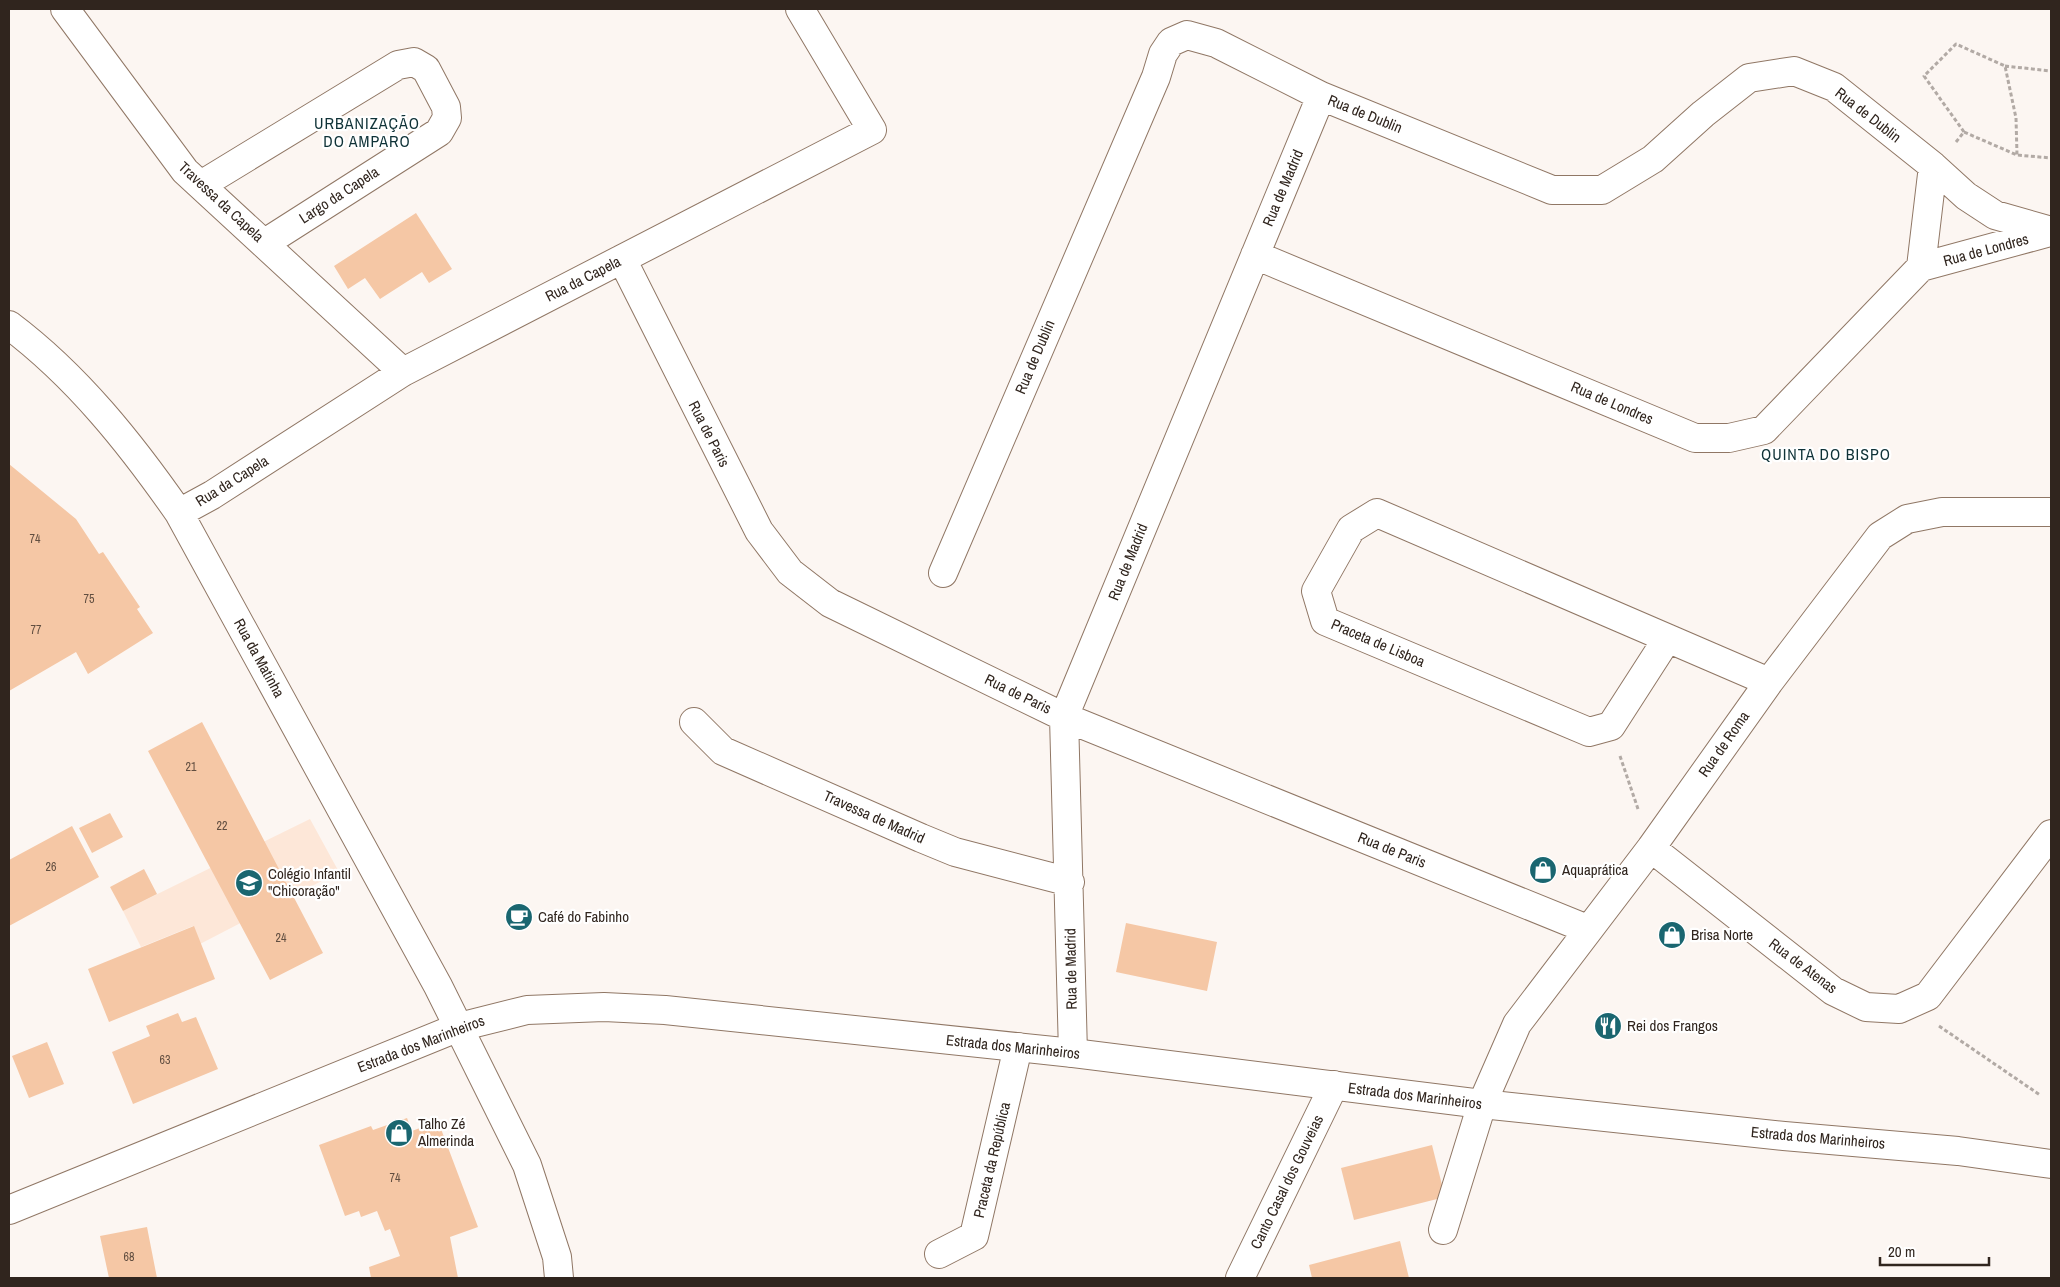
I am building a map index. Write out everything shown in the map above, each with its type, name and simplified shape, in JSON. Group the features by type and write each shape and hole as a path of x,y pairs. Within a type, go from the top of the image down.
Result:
{"street":[{"name":"Travessa da Capela","path":"65,9 185,171 265,243 402,372"},
{"name":"Rua da Capela","path":"179,513 212,495 402,372 872,130 800,9"},
{"name":"Rua de Dublin","path":"942,573 1156,77 1163,54 1171,42 1187,35 1216,43 1320,96 1552,190 1602,190 1653,159 1703,114 1749,78 1794,71 1834,88 1933,166 1966,196 1995,215 2050,232"},
{"name":"Largo da Capela","path":"201,185 398,65 414,62 426,69 446,106 447,118 439,132 265,243"},
{"name":"Rua de Madrid","path":"1073,1053 1070,882 1064,717 1320,96"},
{"name":"Rua de Londres","path":"1921,267 1933,166"},
{"name":"Rua de Londres","path":"1255,255 1695,438 1729,438 1764,430 1921,267 2050,232"},
{"name":"Rua de Paris","path":"622,259 759,531 790,572 830,603 1064,717 1588,930"},
{"name":"Rua da Matinha","path":"9,325 54,363 97,408 144,463 179,513 459,1027 527,1165 557,1257 559,1278"},
{"name":"Rua de Roma","path":"1443,1230 1482,1104 1517,1024 1651,848 1769,682 1880,536 1907,519 1942,512 2051,512"},
{"name":"Praceta de Lisboa","path":"1611,726 1589,732 1325,621 1316,591 1352,529 1376,513 1769,682"},
{"path":"1611,726 1666,639"},
{"name":"Travessa de Madrid","path":"694,722 723,751 921,838 955,852 1070,882"},
{"name":"Rua de Atenas","path":"1651,848 1833,992 1866,1007 1899,1009 1928,996 2051,834"},
{"name":"Estrada dos Marinheiros","path":"9,1210 459,1027 527,1010 604,1007 675,1011 1018,1047 1482,1104 1784,1136 1958,1151 2051,1164"},
{"name":"Praceta da República","path":"939,1254 974,1236 1018,1047"},
{"name":"Canto Casal dos Gouveias","path":"1240,1278 1334,1085"}],"path":[{"path":"2051,71 2005,66 1956,44 1924,76 1964,132 2017,155 2051,158"},
{"path":"2005,66 2016,118 2017,155"},
{"path":"1933,166 1964,132"},
{"path":"1611,726 1651,848"},
{"path":"1908,1005 2040,1096"}],"shaded area":[{"name":"Colégio Infantil \"Chicoração\"","path":"310,819 339,872 200,944 193,926 141,947 123,911"}],"building":[{"path":"416,213 452,269 429,283 422,272 380,299 365,278 348,289 334,266"},
{"path":"9,464 76,519 99,554 103,552 140,607 137,609 153,633 88,674 76,652 9,691"},
{"path":"202,722 323,953 270,980 148,751"},
{"path":"110,813 123,837 92,853 79,828"},
{"path":"72,826 99,877 9,926 9,860"},
{"path":"144,869 157,894 123,911 110,887"},
{"path":"1126,923 1217,942 1207,991 1116,972"},
{"path":"194,926 215,979 109,1022 88,969"},
{"path":"178,1013 182,1022 196,1017 218,1069 133,1104 112,1052 150,1036 146,1026"},
{"path":"47,1042 64,1084 29,1098 12,1056"},
{"path":"407,1118 412,1131 438,1121 478,1227 450,1237 458,1278 371,1278 369,1267 400,1256 390,1229 385,1231 377,1211 361,1217 359,1211 345,1216 319,1145 371,1126 373,1130"},
{"path":"1432,1145 1445,1197 1354,1220 1341,1168"},
{"path":"147,1227 157,1278 109,1278 100,1236"},
{"path":"1400,1241 1409,1278 1312,1278 1309,1265"}],"place":[{"name":"Aquaprática","path":"1543,870"},
{"name":"Colégio Infantil \"Chicoração\"","path":"249,883"},
{"name":"Café do Fabinho","path":"519,917"},
{"name":"Brisa Norte","path":"1672,935"},
{"name":"Rei dos Frangos","path":"1608,1026"},
{"name":"Talho Zé Almerinda","path":"399,1133"}],"district":[{"name":"URBANIZAÇÃO DO AMPARO","path":"367,132"},
{"name":"QUINTA DO BISPO","path":"1826,454"}]}
